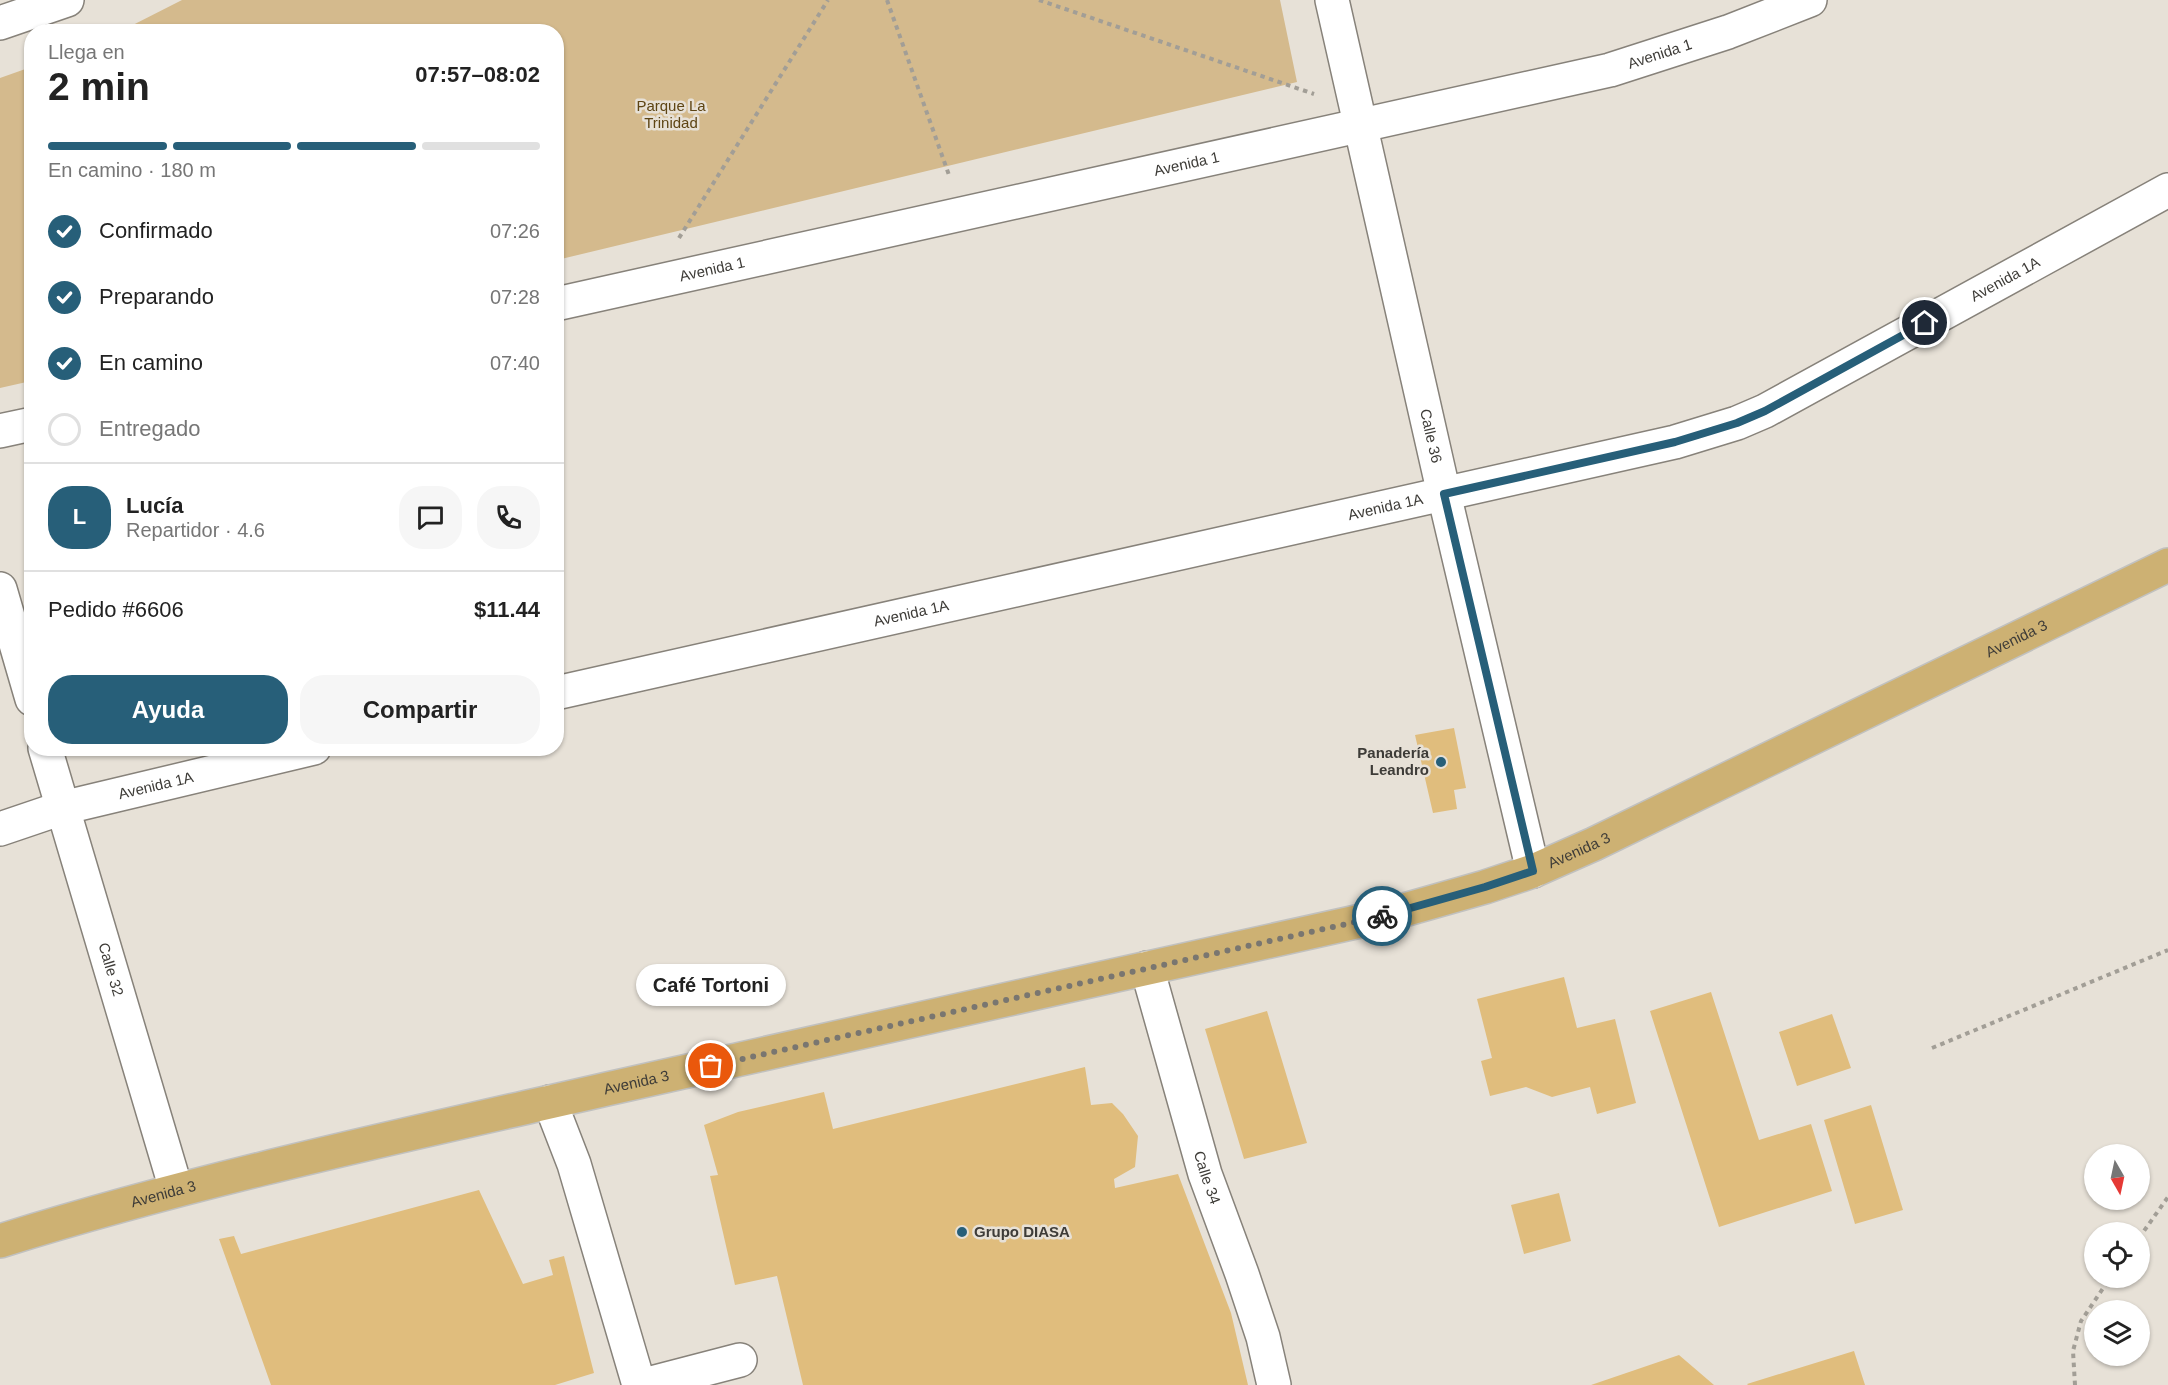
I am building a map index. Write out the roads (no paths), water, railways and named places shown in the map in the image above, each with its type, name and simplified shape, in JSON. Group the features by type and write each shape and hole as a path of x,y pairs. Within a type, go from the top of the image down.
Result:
{"main road":[{"name":"Avenida 3","path":"0,1241 95,1211 176,1190 549,1102 1383,916 1485,887 1533,871 1594,844 2168,565"}],"street":[{"path":"0,24 67,0"},
{"name":"Calle 36","path":"1332,0 1444,494 1533,871"},
{"name":"Avenida 1","path":"564,302 1610,70 1728,32 1810,0"},
{"name":"Avenida 1A","path":"564,691 1675,442 1737,423 1775,405 2168,190"},
{"path":"0,431 24,426"},
{"path":"0,589 24,672"},
{"name":"Calle 32","path":"47,756 176,1190"},
{"name":"Avenida 1A","path":"0,829 62,808 280,756"},
{"name":"Calle 34","path":"1148,968 1205,1174 1259,1326 1274,1385"},
{"path":"549,1102 574,1164 639,1385"},
{"path":"644,1385 740,1360"}],"place":[{"name":"Panadería Leandro","path":"1441,762"},
{"name":"Café Tortoni","path":"711,1066"},
{"name":"Grupo DIASA","path":"962,1232"}],"park label":[{"name":"Parque La Trinidad","path":"671,114"}]}
